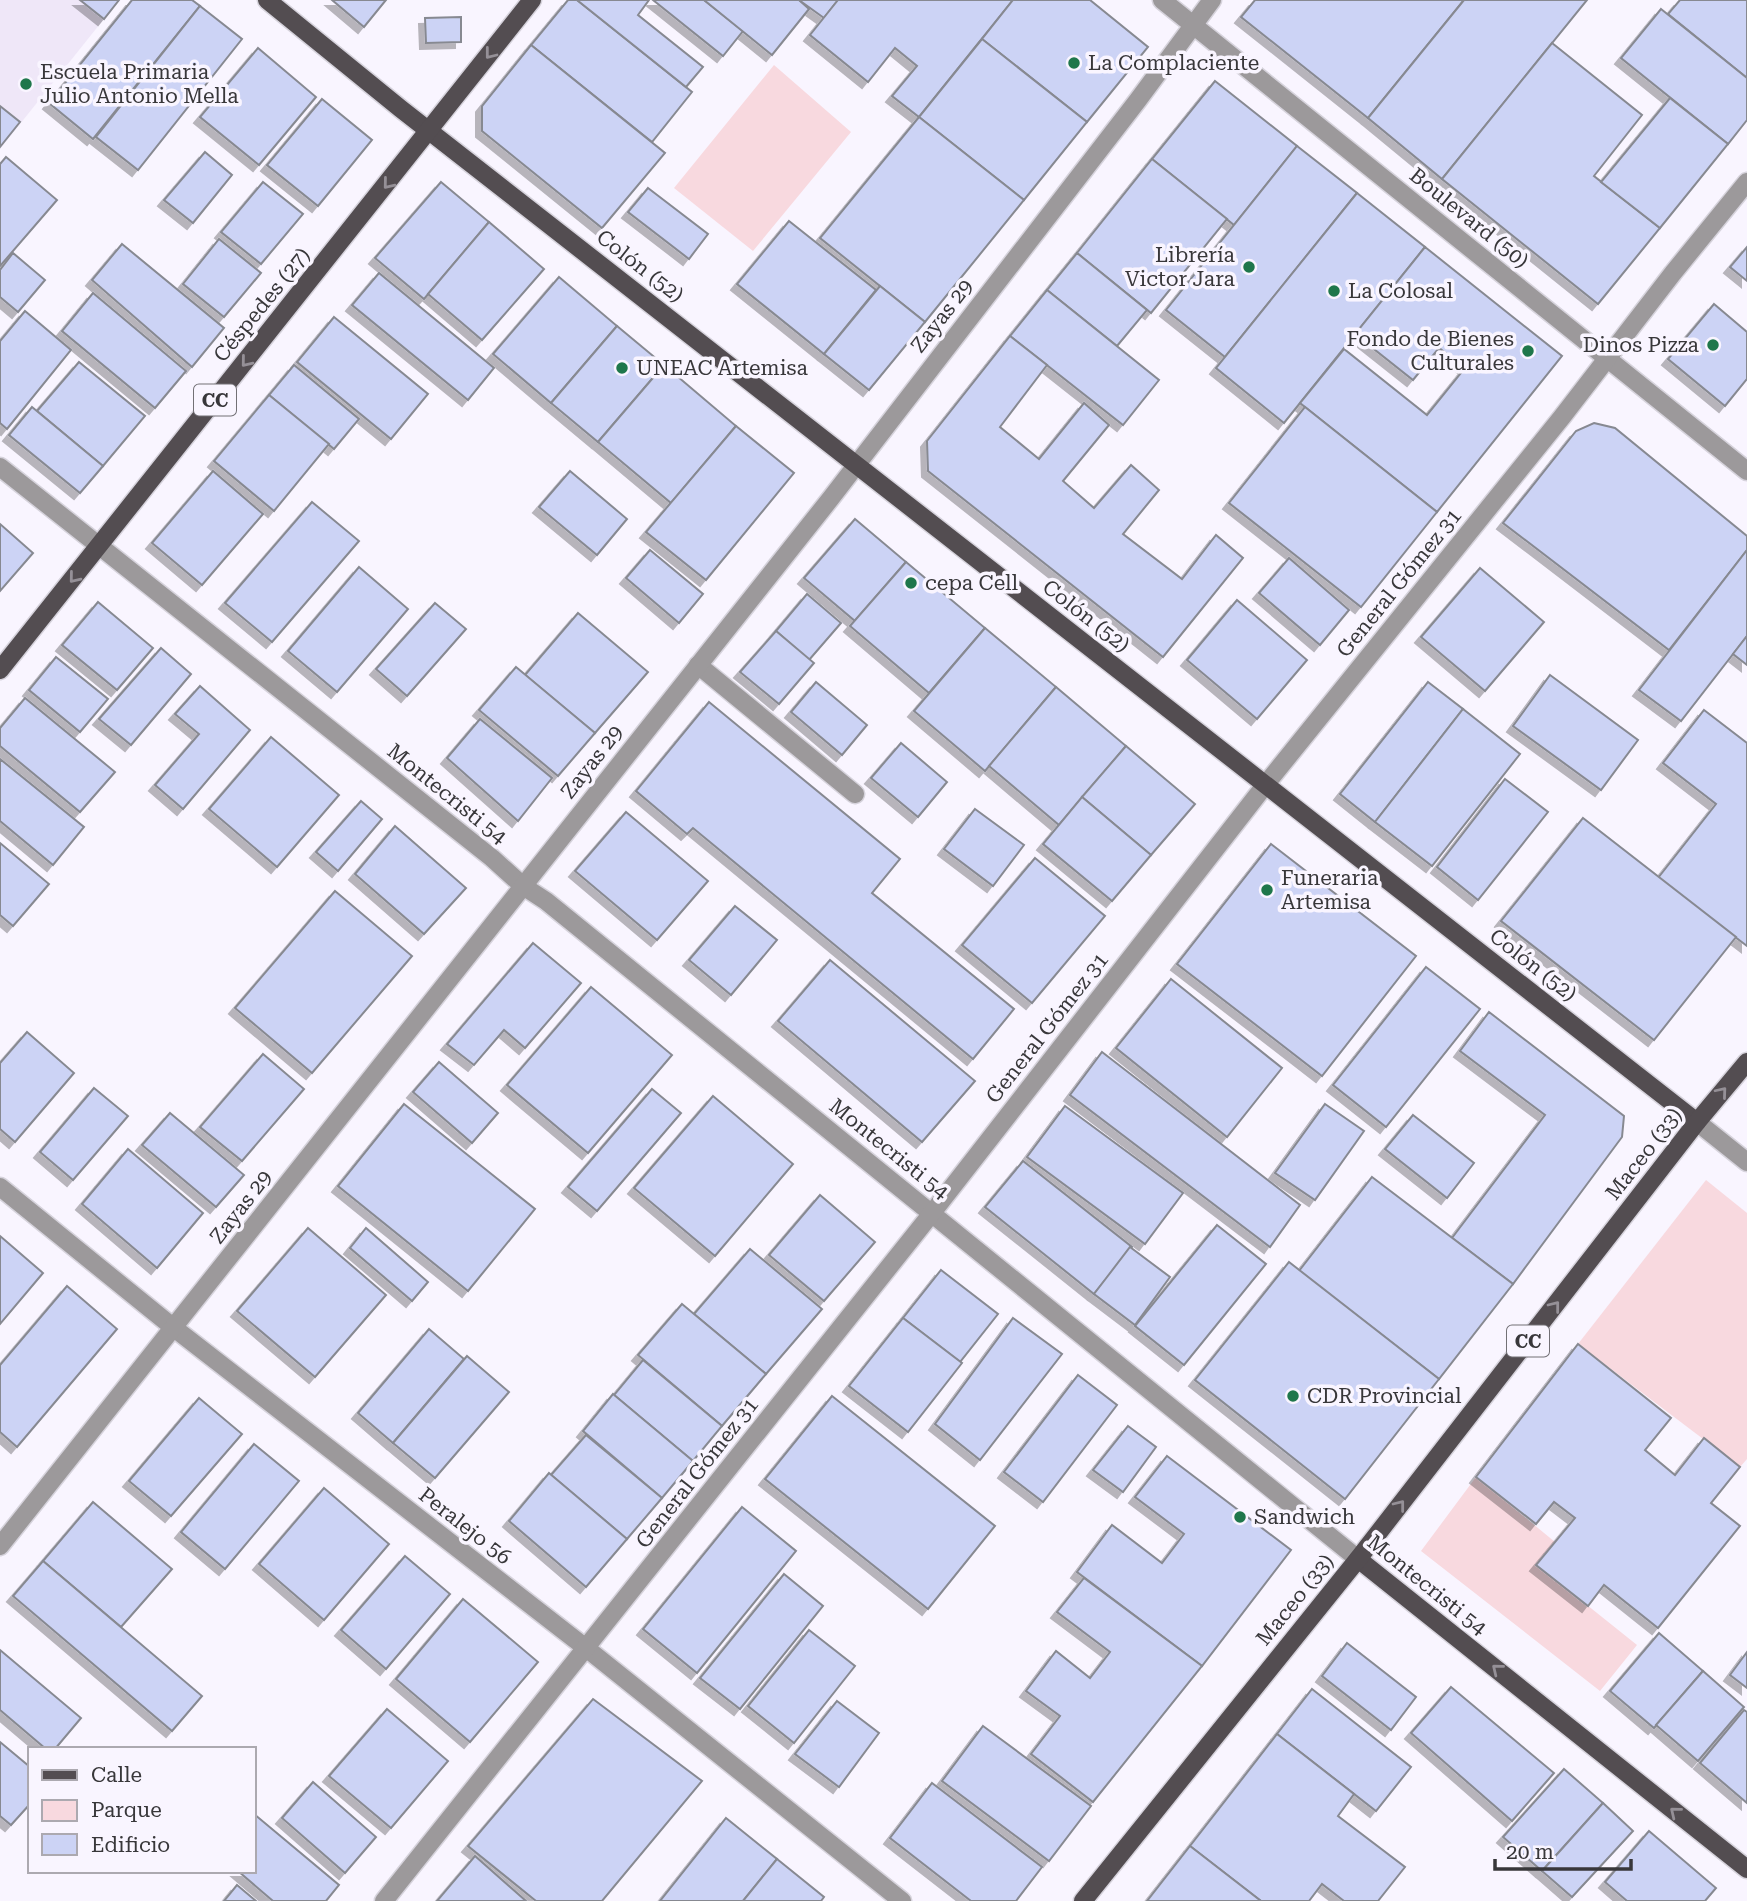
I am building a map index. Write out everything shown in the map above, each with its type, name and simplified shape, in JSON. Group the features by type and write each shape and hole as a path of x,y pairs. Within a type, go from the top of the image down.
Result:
{"main road":[{"name":"Colón (52)","path":"267,0 430,131 1697,1122"},
{"name":"Céspedes (27)","path":"0,670 532,0"},
{"name":"Maceo (33)","path":"1083,1901 1358,1559 1697,1122 1747,1062"},
{"name":"Montecristi 54","path":"1358,1559 1747,1869"}],"street":[{"name":"Boulevard (50)","path":"1162,0 1747,471"},
{"name":"Zayas 29","path":"0,1546 857,465 1212,0"},
{"name":"General Gómez 31","path":"384,1901 932,1213 1266,785 1747,182"},
{"name":"Montecristi 54","path":"0,467 492,858 523,886 546,901 1358,1559"},
{"path":"698,665 855,793"},
{"name":"Colón (52)","path":"1697,1122 1747,1162"},
{"name":"Peralejo 56","path":"0,1187 174,1328 586,1648 902,1901"}],"shaded area":[{"name":"Escuela Primaria Julio Antonio Mella","path":"0,0 119,0 0,149"}],"green space":[{"path":"774,65 851,132 753,251 674,188"},
{"path":"1706,1180 1747,1213 1747,1459 1740,1467 1578,1344"},
{"path":"1476,1477 1555,1542 1537,1565 1637,1645 1600,1691 1421,1551"}],"building":[{"path":"80,0 119,0 104,19"},
{"path":"132,0 192,0 200,6 93,139 49,103"},
{"path":"332,0 386,0 364,27"},
{"path":"568,0 577,0 692,92 652,142 531,45"},
{"path":"577,0 649,0 638,15 703,67 686,87"},
{"path":"653,0 704,0 743,31 723,56"},
{"path":"704,0 799,0 809,9 772,55"},
{"path":"799,0 838,0 824,18"},
{"path":"838,0 1013,0 919,117 892,96 917,66 895,48 868,82 810,35"},
{"name":"La Complaciente","path":"1013,0 1090,0 1148,47 1087,122 982,39"},
{"path":"1255,0 1464,0 1368,118 1241,17"},
{"path":"1464,0 1587,0 1442,179 1368,118"},
{"path":"1680,0 1747,0 1747,78 1668,14"},
{"path":"200,6 242,39 138,170 96,137"},
{"path":"1661,9 1747,78 1747,120 1728,144 1621,58"},
{"path":"461,17 461,42 426,43 425,18"},
{"path":"982,39 1087,122 1024,200 919,117"},
{"path":"1552,43 1642,115 1594,176 1660,228 1598,304 1442,179"},
{"path":"531,45 665,153 602,228 482,131 482,106"},
{"path":"258,48 316,97 259,165 200,117"},
{"path":"1215,81 1297,146 1234,225 1152,159"},
{"path":"1670,98 1728,144 1660,228 1601,182"},
{"path":"322,99 372,140 318,206 267,165"},
{"path":"0,106 20,122 0,147"},
{"path":"919,117 1024,200 925,322 820,238"},
{"name":"Librería Victor Jara","path":"1297,146 1357,193 1225,357 1166,310"},
{"path":"205,152 232,175 193,223 164,200"},
{"path":"6,157 57,200 0,266 0,164"},
{"path":"1152,159 1227,219 1151,313 1077,253"},
{"path":"263,182 303,214 261,264 221,232"},
{"path":"441,182 489,222 424,299 375,258"},
{"path":"648,188 708,234 689,259 628,212"},
{"name":"La Colosal","path":"1357,193 1425,247 1284,423 1216,368"},
{"path":"789,221 876,290 824,354 737,284"},
{"path":"489,222 544,269 482,340 428,294"},
{"path":"219,239 261,273 224,317 183,284"},
{"path":"122,244 224,328 192,367 92,280"},
{"path":"1425,247 1562,356 1437,512 1300,403 1344,349 1427,415 1465,368 1439,348 1413,380 1355,334"},
{"path":"1747,247 1747,281 1730,267"},
{"path":"13,253 45,280 18,312 0,297 0,270"},
{"path":"1077,253 1147,310 1117,346 1047,290"},
{"path":"379,273 494,368 468,400 352,305"},
{"path":"559,277 617,326 551,403 493,354"},
{"path":"880,286 925,322 869,390 824,354"},
{"path":"1047,290 1159,380 1123,425 1010,336"},
{"path":"93,293 186,371 155,408 62,331"},
{"name":"Dinos Pizza","path":"1714,304 1747,332 1747,379 1725,406 1668,359"},
{"path":"25,311 71,350 7,429 0,423 0,341"},
{"path":"334,317 428,394 391,439 297,362"},
{"path":"617,326 664,365 598,442 551,403"},
{"path":"1010,336 1047,365 1000,427 1039,459 1084,403 1109,425 1063,481 1094,508 1131,465 1159,490 1123,534 1182,579 1216,535 1243,558 1163,657 928,471 927,441"},
{"path":"79,362 145,416 103,466 37,411"},
{"path":"294,365 359,419 334,449 269,395"},
{"path":"664,365 736,426 671,503 598,442"},
{"path":"269,395 329,444 274,511 214,461"},
{"path":"32,407 103,466 80,493 9,435"},
{"path":"1305,407 1437,512 1361,607 1229,503"},
{"path":"1594,423 1615,428 1747,536 1747,550 1669,650 1503,523 1576,431"},
{"path":"736,426 794,473 706,580 646,532"},
{"path":"213,471 263,514 202,585 152,543"},
{"path":"570,471 627,519 597,555 539,507"},
{"path":"312,502 359,541 272,642 225,603"},
{"path":"855,519 906,562 855,621 804,578"},
{"path":"0,524 33,553 0,591"},
{"path":"650,550 703,594 679,623 626,578"},
{"path":"1747,550 1747,636 1681,721 1639,690"},
{"path":"1289,558 1349,610 1320,645 1259,593"},
{"path":"906,562 985,628 929,693 850,626"},
{"path":"359,567 408,609 337,692 288,651"},
{"path":"1480,568 1544,622 1485,691 1421,637"},
{"path":"807,594 841,623 809,660 776,631"},
{"path":"1237,600 1307,660 1257,719 1187,660"},
{"path":"98,602 153,648 117,690 62,645"},
{"path":"435,603 466,629 407,696 376,669"},
{"path":"578,613 648,672 595,733 525,675"},
{"path":"985,628 1056,687 985,771 914,711"},
{"path":"776,631 814,663 779,704 740,672"},
{"path":"1747,636 1747,665 1733,654"},
{"path":"161,648 191,674 131,745 99,719"},
{"path":"56,657 108,699 80,732 29,690"},
{"path":"516,667 595,733 558,776 479,710"},
{"path":"1550,675 1638,740 1601,790 1513,726"},
{"path":"816,682 867,725 842,755 791,712"},
{"path":"1428,682 1463,709 1375,822 1340,794"},
{"path":"200,686 250,730 183,809 155,785 199,734 175,714"},
{"path":"1056,687 1126,746 1059,825 989,766"},
{"path":"25,698 115,772 80,812 0,746 0,728"},
{"path":"709,702 900,859 872,893 1014,1009 973,1059 693,828 687,834 636,791"},
{"path":"1463,709 1520,754 1432,866 1375,822"},
{"path":"1704,710 1747,743 1747,946 1658,878 1716,804 1663,763"},
{"path":"480,719 552,778 518,821 447,758"},
{"path":"271,737 339,795 277,867 209,809"},
{"path":"901,743 947,782 918,817 871,778"},
{"path":"1126,746 1195,804 1151,855 1082,797"},
{"path":"0,759 84,827 53,865 0,821"},
{"path":"1505,779 1548,812 1478,900 1437,867"},
{"path":"1082,797 1151,855 1112,901 1043,844"},
{"path":"361,801 382,819 338,871 316,852"},
{"path":"975,809 1024,845 993,886 944,849"},
{"path":"626,812 708,881 657,940 575,871"},
{"path":"1583,818 1736,937 1654,1040 1501,921"},
{"path":"395,826 466,888 424,934 355,874"},
{"path":"0,843 49,884 13,926 0,915"},
{"path":"1271,844 1416,956 1322,1076 1177,964"},
{"path":"1035,858 1105,916 1032,1003 962,945"},
{"path":"335,891 412,956 312,1073 235,1008"},
{"path":"735,906 777,940 731,995 689,960"},
{"path":"533,943 581,983 525,1048 504,1030 474,1065 447,1044"},
{"path":"830,960 975,1081 922,1142 778,1021"},
{"path":"1426,967 1480,1009 1386,1127 1333,1085"},
{"path":"1171,979 1282,1068 1227,1137 1116,1048"},
{"path":"591,987 672,1055 588,1153 507,1085"},
{"path":"1489,1012 1624,1116 1622,1137 1513,1284 1452,1238 1545,1115 1460,1051"},
{"path":"27,1032 74,1073 15,1142 0,1129 0,1063"},
{"path":"1102,1052 1300,1205 1270,1247 1070,1095"},
{"path":"263,1054 304,1089 242,1161 200,1127"},
{"path":"439,1062 498,1113 472,1143 413,1092"},
{"path":"94,1088 128,1116 73,1180 40,1152"},
{"path":"652,1089 681,1113 597,1211 568,1187"},
{"path":"713,1096 793,1164 715,1256 634,1188"},
{"path":"404,1104 535,1209 468,1291 338,1186"},
{"path":"1325,1104 1364,1131 1315,1200 1275,1173"},
{"path":"1065,1106 1183,1193 1145,1244 1027,1157"},
{"path":"170,1113 244,1175 216,1207 142,1145"},
{"path":"1413,1115 1474,1163 1447,1198 1385,1149"},
{"path":"128,1149 203,1213 157,1268 82,1204"},
{"path":"1023,1161 1132,1247 1094,1294 985,1207"},
{"path":"1372,1177 1513,1284 1439,1379 1299,1271"},
{"path":"820,1195 875,1242 824,1301 769,1255"},
{"path":"1217,1225 1266,1264 1184,1365 1135,1326"},
{"path":"308,1228 386,1295 315,1377 237,1311"},
{"path":"366,1228 428,1282 412,1301 350,1248"},
{"path":"0,1236 43,1273 0,1324"},
{"path":"1130,1247 1170,1277 1135,1325 1094,1294"},
{"path":"750,1249 822,1309 766,1374 694,1314"},
{"path":"1289,1262 1439,1379 1345,1499 1195,1380"},
{"path":"941,1270 998,1314 960,1362 903,1318"},
{"path":"67,1286 117,1329 17,1447 0,1432 0,1365"},
{"path":"682,1304 766,1374 722,1426 638,1355"},
{"path":"903,1318 962,1363 908,1432 849,1386"},
{"path":"1013,1318 1062,1354 980,1460 935,1424"},
{"path":"429,1329 464,1359 393,1443 358,1413"},
{"path":"1578,1344 1671,1418 1645,1450 1675,1475 1704,1438 1740,1467 1711,1503 1740,1526 1658,1628 1604,1585 1588,1606 1536,1565 1575,1518 1554,1502 1536,1524 1476,1477"},
{"path":"467,1356 509,1392 435,1478 393,1443"},
{"path":"643,1360 722,1426 693,1461 614,1395"},
{"path":"1078,1375 1117,1405 1043,1502 1004,1472"},
{"path":"613,1394 693,1461 662,1498 583,1431"},
{"path":"832,1396 995,1526 928,1609 765,1479"},
{"path":"199,1398 242,1434 171,1516 129,1481"},
{"path":"1128,1426 1156,1447 1123,1492 1093,1470"},
{"path":"586,1435 662,1498 627,1539 551,1475"},
{"path":"254,1444 299,1481 225,1569 181,1532"},
{"path":"1167,1456 1291,1550 1202,1666 1077,1572 1112,1525 1162,1563 1184,1534 1135,1497"},
{"path":"549,1473 627,1539 586,1587 509,1521"},
{"path":"324,1488 389,1544 324,1620 259,1564"},
{"path":"93,1502 172,1569 121,1627 43,1561"},
{"path":"742,1507 796,1551 697,1673 643,1629"},
{"path":"405,1556 450,1594 386,1669 341,1630"},
{"path":"43,1561 202,1696 172,1731 13,1596"},
{"path":"784,1574 823,1606 740,1709 700,1678"},
{"path":"1084,1578 1202,1666 1093,1802 1031,1754 1060,1716 1026,1691 1056,1651 1090,1678 1110,1652 1057,1612"},
{"path":"463,1599 538,1662 470,1742 396,1679"},
{"path":"809,1630 855,1666 794,1743 748,1706"},
{"path":"1659,1633 1703,1671 1654,1728 1610,1691"},
{"path":"1347,1643 1416,1697 1391,1730 1322,1676"},
{"path":"0,1650 81,1718 57,1747 44,1747 0,1710"},
{"path":"1747,1652 1747,1688 1730,1675"},
{"path":"1703,1671 1744,1707 1698,1761 1656,1725"},
{"path":"1451,1687 1554,1773 1512,1821 1411,1733"},
{"path":"1312,1689 1411,1767 1376,1811 1277,1734"},
{"path":"593,1699 702,1781 602,1901 536,1901 468,1846"},
{"path":"837,1701 879,1733 839,1787 795,1754"},
{"path":"387,1709 448,1761 391,1828 329,1776"},
{"path":"1744,1710 1747,1712 1747,1803 1700,1763"},
{"path":"983,1726 1091,1806 1049,1861 942,1781"},
{"path":"1277,1734 1354,1794 1338,1816 1405,1867 1378,1901 1344,1901 1322,1884 1309,1901 1261,1901 1190,1846"},
{"path":"0,1742 28,1765 28,1806 11,1825 0,1816"},
{"path":"1564,1769 1603,1803 1542,1871 1503,1837"},
{"path":"313,1782 376,1837 345,1873 282,1818"},
{"path":"932,1783 1042,1867 1016,1901 971,1901 890,1838"},
{"path":"1603,1803 1633,1831 1572,1897 1542,1871"},
{"path":"256,1816 339,1885 326,1901 273,1901 240,1873 256,1873"},
{"path":"726,1818 777,1859 743,1901 660,1901"},
{"path":"1649,1831 1716,1888 1705,1901 1627,1901 1605,1882"},
{"path":"1190,1846 1261,1901 1147,1901"},
{"path":"475,1856 526,1901 437,1901"},
{"path":"777,1859 824,1897 821,1901 743,1901"},
{"path":"237,1885 256,1901 224,1901"}],"place":[{"name":"La Complaciente","path":"1074,63"},
{"name":"Escuela Primaria Julio Antonio Mella","path":"26,84"},
{"name":"Librería Victor Jara","path":"1249,267"},
{"name":"La Colosal","path":"1334,291"},
{"name":"Dinos Pizza","path":"1713,345"},
{"name":"Fondo de Bienes Culturales","path":"1528,351"},
{"name":"UNEAC Artemisa","path":"622,368"},
{"name":"cepa Cell","path":"911,583"},
{"name":"Funeraria Artemisa","path":"1267,890"},
{"name":"CDR Provincial","path":"1293,1396"},
{"name":"Sandwich","path":"1240,1517"}]}
